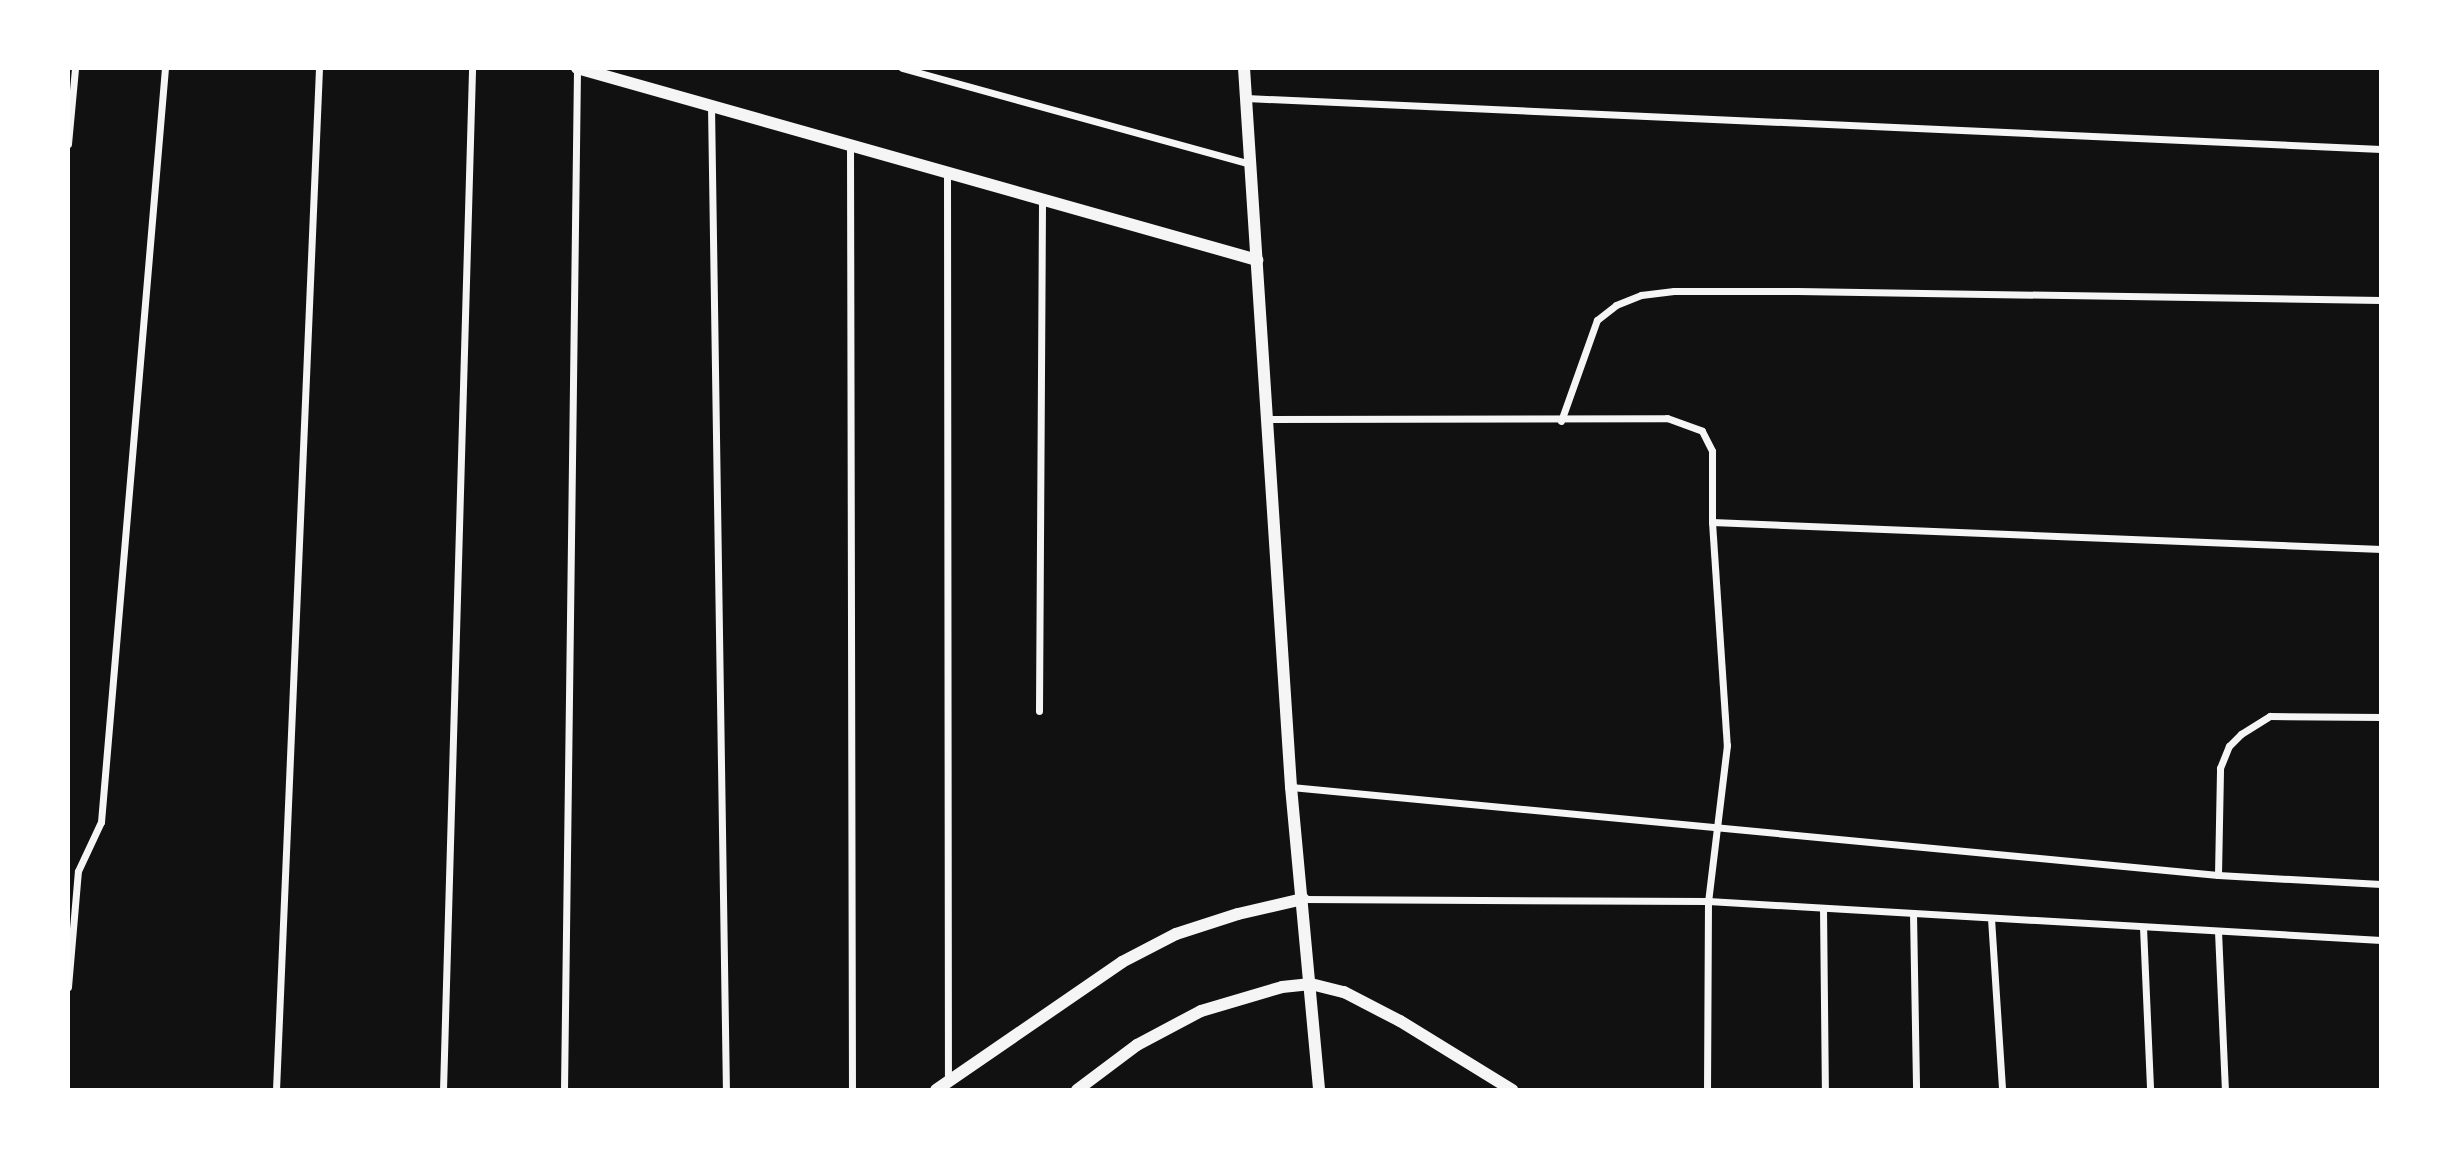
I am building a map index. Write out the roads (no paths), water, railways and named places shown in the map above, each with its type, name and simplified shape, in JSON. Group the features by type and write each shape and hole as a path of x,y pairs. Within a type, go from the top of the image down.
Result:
{"street":[{"path":"68,144 75,68"},
{"path":"68,987 78,871 101,822 165,68"},
{"path":"276,1090 319,68"},
{"path":"443,1090 472,68"},
{"path":"564,1090 577,68 1257,260"},
{"path":"902,68 1251,164"},
{"path":"1244,68 1291,787 1319,1090"},
{"path":"1246,98 2381,149"},
{"path":"711,106 726,1090"},
{"path":"850,145 852,1090"},
{"path":"947,173 948,1080"},
{"path":"1039,711 1042,199"},
{"path":"1561,421 1597,320 1616,305 1640,295 1797,291 2381,300"},
{"path":"1268,419 1561,421 1667,418 1702,430 1712,451 1712,522 1727,745 1720,829 1708,901 1707,1090"},
{"path":"1712,522 2381,549"},
{"path":"2218,875 2220,768 2229,746 2241,734 2270,716 2381,717"},
{"path":"1291,787 2218,875 2381,884"},
{"path":"936,1090 1122,962 1176,934 1238,914 1303,900 1708,901 2381,940"},
{"path":"1823,908 1825,1090"},
{"path":"1913,913 1916,1090"},
{"path":"1991,918 2002,1090"},
{"path":"2143,927 2150,1090"},
{"path":"2218,931 2225,1090"},
{"path":"1077,1090 1137,1045 1201,1011 1282,987 1311,984 1344,992 1400,1021 1512,1090"}]}
